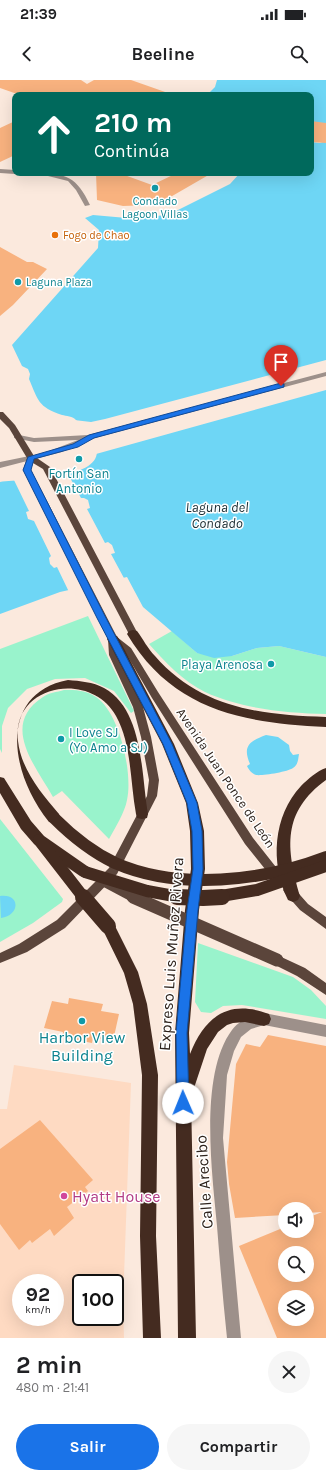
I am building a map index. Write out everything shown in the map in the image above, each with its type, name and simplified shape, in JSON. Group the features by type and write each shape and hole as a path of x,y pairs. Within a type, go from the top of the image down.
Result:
{"highway":[{"path":"132,634 154,664 194,696 215,705 256,717 326,722"},
{"name":"Expreso Luis Muñoz Rivera","path":"113,639 168,744 192,803 197,831 198,869 192,910 182,1033 187,1338"},
{"path":"142,814 138,796 132,740 125,721 113,701 103,693 86,686 61,684 39,690 22,703 13,716 10,729 14,752 24,777 54,818 76,839 100,855 126,867 149,874 217,880 252,877 300,866 326,857"},
{"path":"293,896 286,875 282,848 285,821 292,806 305,790 314,780 326,773"},
{"name":"Expreso Luis Muñoz Rivera","path":"0,782 26,825 69,880 108,926 131,972 138,997 150,1075 148,1236 152,1338"},
{"path":"39,840 85,872 159,894 186,898 222,897 244,893 299,877 326,866"},
{"path":"183,1103 198,1053 206,1035 218,1022 233,1016 247,1016 264,1019"}],"main road":[{"path":"0,414 17,436 31,458 46,467 132,634"},
{"path":"0,958 23,948 61,924 113,871 131,839 152,796 154,780 149,750 138,707 114,655 113,639 27,470 31,458"},
{"name":"Avenida Juan Ponce de León","path":"113,639 128,650 167,714 249,841 293,896 326,924"},
{"path":"85,872 139,900 277,960 301,972 326,990"}],"street":[{"path":"0,171 12,172"},
{"path":"54,176 67,179 77,185 87,205"},
{"path":"17,436 34,440 92,436 326,374"},
{"path":"0,465 76,445 92,436"},
{"path":"264,1019 326,1031"},
{"name":"Calle Arecibo","path":"234,1338 216,1138 221,1075 228,1049 237,1034 246,1024 264,1019"}],"shaded area":[{"name":"Hyatt House","path":"14,1065 131,1083 124,1276 124,1274 72,1274 72,1326 124,1326 124,1338 0,1338 0,1109 7,1109"}],"green space":[{"path":"88,616 134,711 131,713 114,691 85,678 55,679 27,689 8,708 2,726 2,753 0,749 0,649"},
{"path":"172,631 197,653 232,656 257,648 279,646 326,657 326,714 295,713 249,706 219,698 197,688 182,677 149,644"},
{"path":"64,690 77,690 96,697 112,716 123,745 128,775 127,800 122,815 109,839 62,791 53,797 25,746 23,733 24,720 30,708 45,696"},
{"path":"0,819 63,899 62,902 33,923 0,942"},
{"path":"198,943 293,977 311,990 326,1006 326,1019 242,1005 223,1006 211,1013 201,1012 195,1002"}],"water":[{"path":"217,80 326,80 326,128 314,123 314,92 210,92 215,87"},
{"name":"Laguna del Condado","path":"326,141 326,657 279,646 257,648 232,656 214,658 197,653 143,607 127,577 60,592 0,614 0,482 37,479 76,472 90,464 97,454 93,439 75,419 54,412 43,406 37,398 29,379 30,374 28,369 22,366 12,345 98,248 99,230 85,218 93,215 138,219 170,214 230,184 237,176 314,176 314,142 320,143"},
{"path":"266,735 278,737 289,745 290,751 293,755 299,754 298,762 295,767 286,771 263,775 256,775 250,771 247,766 250,764 247,748 252,742"},
{"path":"0,896 7,896 11,898 16,905 12,913 1,918"}],"pier":[{"path":"326,360 326,390 96,454 90,438 74,420 91,422 105,419"},
{"path":"67,472 81,498 88,500 90,508 87,509 105,543 108,542 112,545 115,553 111,554 125,580 69,592 57,567 54,568 50,564 49,558 51,556 34,521 28,519 26,512 29,511 13,478"}],"building":[{"path":"0,80 81,80 87,84 94,80 131,80 165,92 12,92 0,88"},
{"path":"314,121 326,123 326,143 314,142"},
{"path":"12,122 12,156 0,162 0,128"},
{"name":"Condado Lagoon Villas","path":"96,176 127,176 152,185 171,176 207,176 167,199 150,205 123,206 97,200"},
{"name":"Laguna Plaza","path":"0,247 27,262 33,262 47,269 13,305 0,316"},
{"name":"Harbor View Building","path":"69,998 103,1004 101,1011 119,1014 113,1041 93,1037 92,1043 62,1037 63,1032 44,1028 52,1001 68,1004"},
{"path":"268,1035 326,1046 326,1338 277,1338 239,1246 278,1230 278,1238 314,1238 314,1215 322,1212 314,1213 314,1202 278,1202 278,1215 235,1218 227,1162 236,1064 246,1044 260,1047"},
{"path":"40,1120 93,1180 85,1187 88,1191 67,1207 74,1218 54,1236 50,1229 32,1243 30,1240 19,1250 0,1224 0,1149"}],"place":[{"name":"Condado Lagoon Villas","path":"155,188"},
{"name":"Fogo de Chao","path":"55,235"},
{"name":"Laguna Plaza","path":"18,282"},
{"name":"Fortín San Antonio","path":"79,459"},
{"name":"Playa Arenosa","path":"271,664"},
{"name":"I Love SJ (Yo Amo a SJ)","path":"61,739"},
{"name":"Harbor View Building","path":"82,1021"},
{"name":"Hyatt House","path":"64,1196"}],"route":[{"path":"183,1103 182,1033 192,910 198,869 197,831 192,803 168,744 121,653 101,618 27,470 31,458 76,445 92,436 281,386"}]}
